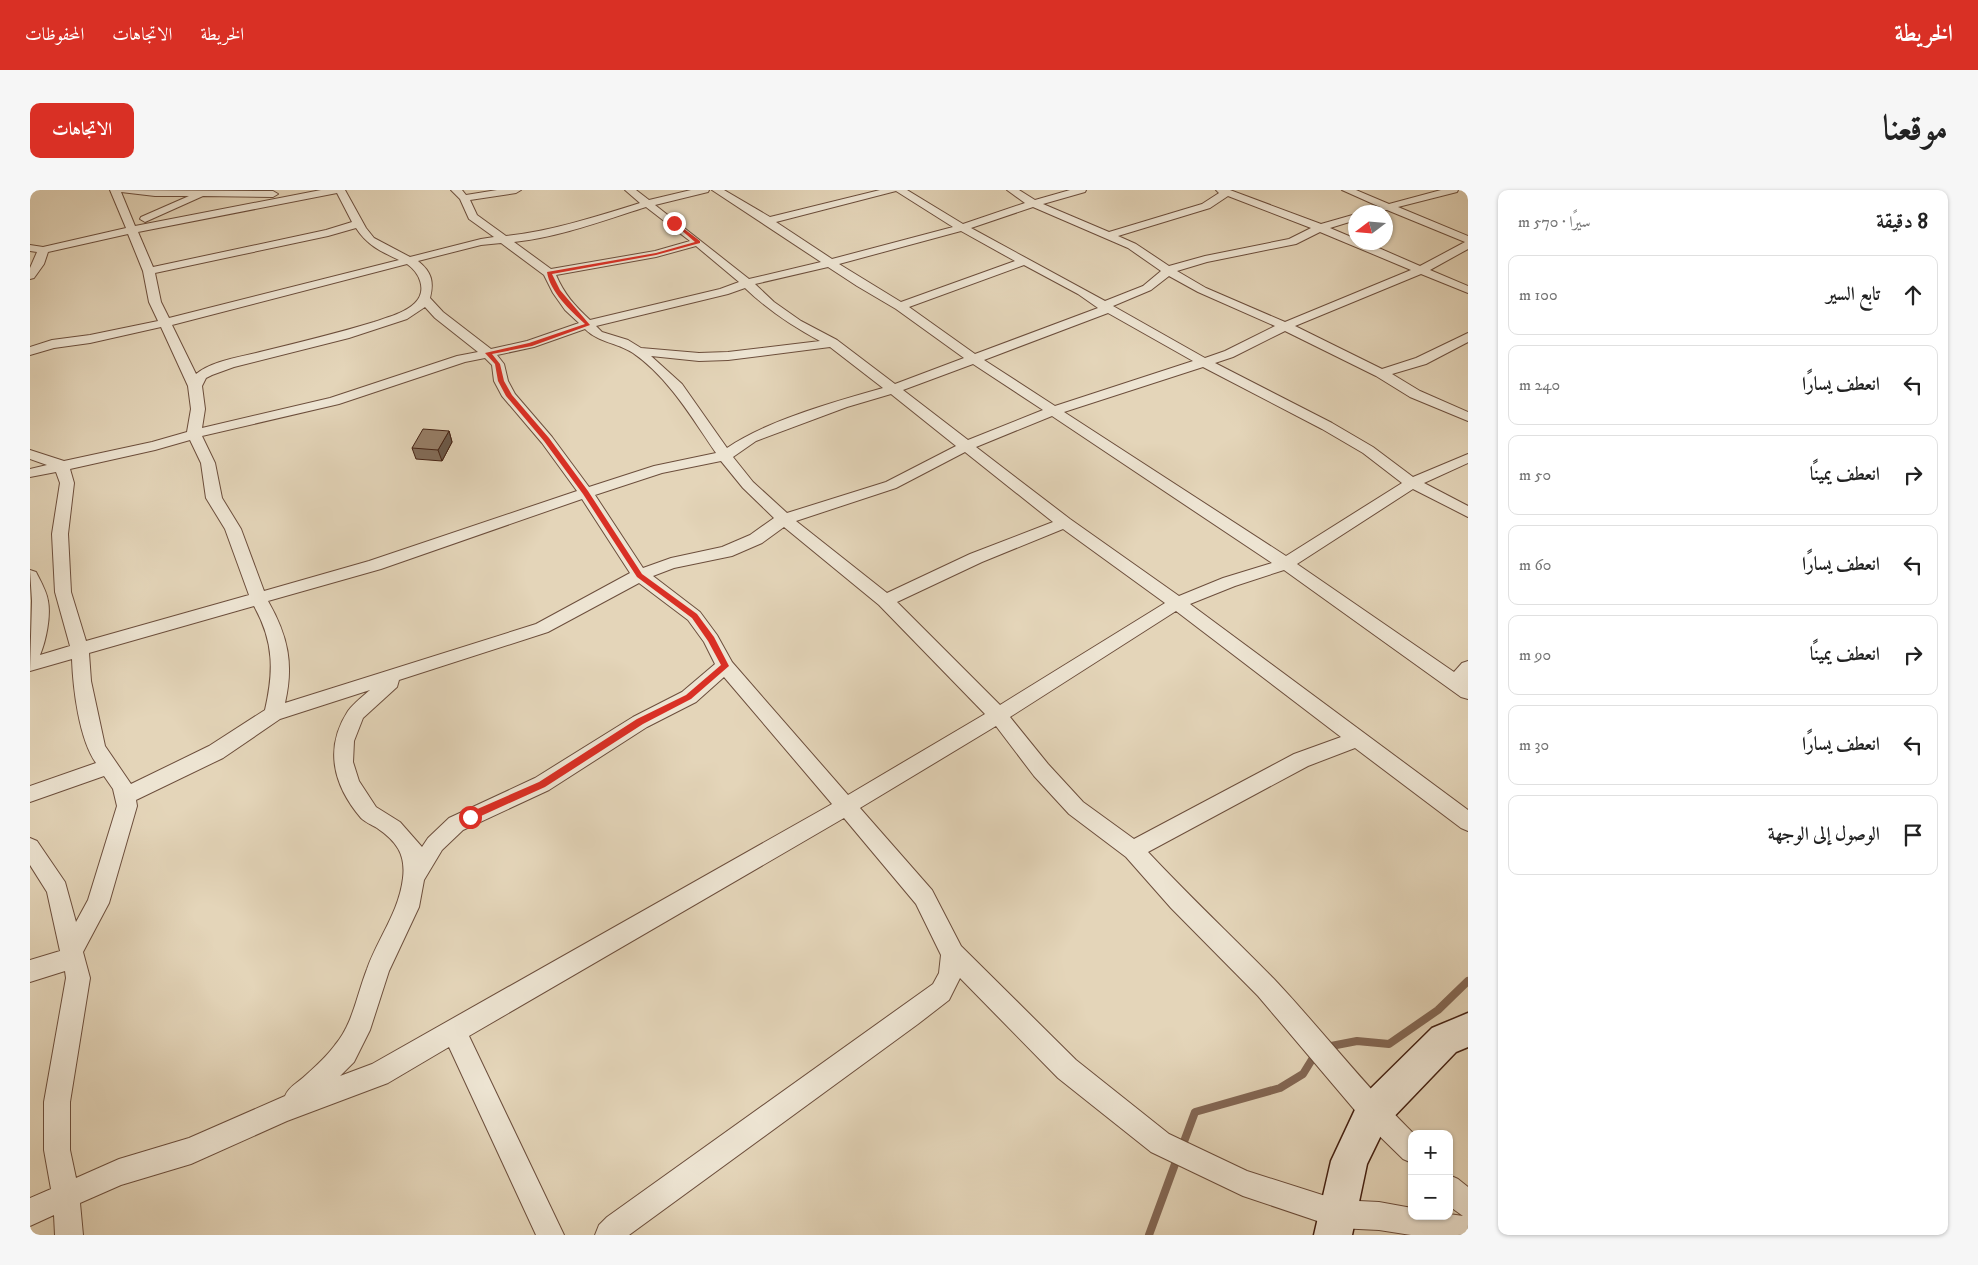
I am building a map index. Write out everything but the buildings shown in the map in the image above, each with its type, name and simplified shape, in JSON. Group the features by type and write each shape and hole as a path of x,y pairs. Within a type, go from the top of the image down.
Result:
{"street":[{"path":"115,190 149,271 155,302 195,386 198,409 194,434 208,463 214,498 232,529 258,598 270,619 280,650 280,684 273,714"},
{"path":"124,190 205,194 333,191 348,202 358,224 371,241 388,251 411,260 422,272 427,283 424,299 419,306 395,318 345,335 206,372 195,386"},
{"path":"130,228 218,190"},
{"path":"516,190 460,194 473,216 549,273 557,291 570,307 598,334 624,343 638,351 677,387 725,456 748,485 784,519 885,601 998,715 1040,770 1076,808 1133,850 1180,901 1266,988 1373,1112 1408,1146"},
{"path":"630,190 698,242 770,305 790,319 833,343 1065,523 1177,603 1468,822"},
{"path":"30,351 52,344 90,339 164,324 481,242 537,236 573,227 649,203 704,190"},
{"path":"717,190 768,221 861,284 900,306 974,359 1286,564 1462,688 1468,668"},
{"path":"768,221 892,190"},
{"path":"900,190 961,227 1082,292 1105,307 1262,394 1327,426 1368,450 1412,483 1468,512"},
{"path":"1012,190 1032,203 1132,246 1167,270 1202,290 1284,326 1381,373 1415,394 1468,417"},
{"path":"30,473 155,446 194,434 334,400 462,359 530,344 589,324 724,292 747,283 903,245 1032,203 1080,190"},
{"path":"1347,190 1382,205"},
{"path":"1393,205 1452,190"},
{"path":"30,248 43,250 130,228 333,191"},
{"path":"1110,235 1206,206 1223,191 1295,217 1468,290"},
{"path":"1393,209 1468,240"},
{"path":"30,664 375,565 659,469 725,456 751,438 842,404 894,389 1105,307 1147,288 1161,278 1167,270 1205,259 1292,242 1319,228 1348,219"},
{"path":"149,271 358,224"},
{"path":"549,273 656,254 698,242"},
{"path":"125,796 216,752 273,714 400,675 542,628 640,575 671,563 726,552 756,539 784,519 891,485 966,446 1053,411 1229,354 1284,326 1423,270 1468,245"},
{"path":"30,276 38,264 43,250"},
{"path":"900,306 1025,261"},
{"path":"424,299 439,315 488,353 498,364 501,381 509,396 547,440 586,493 640,575 694,616 711,639 725,666 924,897 953,954 1067,1069 1160,1143 1243,1183 1336,1224 1379,1216 1468,1231"},
{"path":"1381,373 1421,361 1468,337"},
{"path":"638,351 699,357 728,356 833,343"},
{"path":"30,454 61,465"},
{"path":"30,1212 119,1172 191,1151 282,1110 380,1074 845,807 998,715 1177,603 1229,582 1286,564 1412,483 1468,458"},
{"path":"30,971 73,954 98,903 127,806 123,787 107,767 96,748 82,681 80,649 64,592 60,534 67,483 61,465"},
{"path":"885,601 976,558 1065,523"},
{"path":"30,576 40,601 37,642 30,656"},
{"path":"414,877 435,844 456,824 542,784 640,722 688,697 725,666"},
{"path":"282,1110 314,1085 346,1053 362,1022 378,970 408,907 414,877 413,851 393,828 369,813 350,784 343,762 344,741 356,714 375,695 400,675"},
{"path":"1133,850 1301,760 1358,739"},
{"path":"30,794 107,767"},
{"path":"30,847 57,889 78,978 57,1102 58,1150 66,1197 69,1235"},
{"path":"609,1235 617,1227 812,1088 940,992 950,975 953,954"},
{"path":"1336,1224 1349,1161 1373,1112 1444,1040 1468,1030"},
{"path":"454,1032 550,1235"},
{"path":"1453,1192 1468,1206"}],"waterway":[{"path":"1326,1047 1357,1041 1389,1044 1438,1010 1468,981"},
{"path":"1182,1147 1195,1112 1280,1088 1303,1074 1316,1053"},
{"path":"1149,1235 1178,1156"}],"route":[{"path":"470,817 542,784 640,722 688,697 725,666 711,639 694,616 640,575 586,493 547,440 509,396 501,381 498,364 488,353 530,344 589,324 570,307 557,291 549,273 656,254 698,242 674,223"}]}
